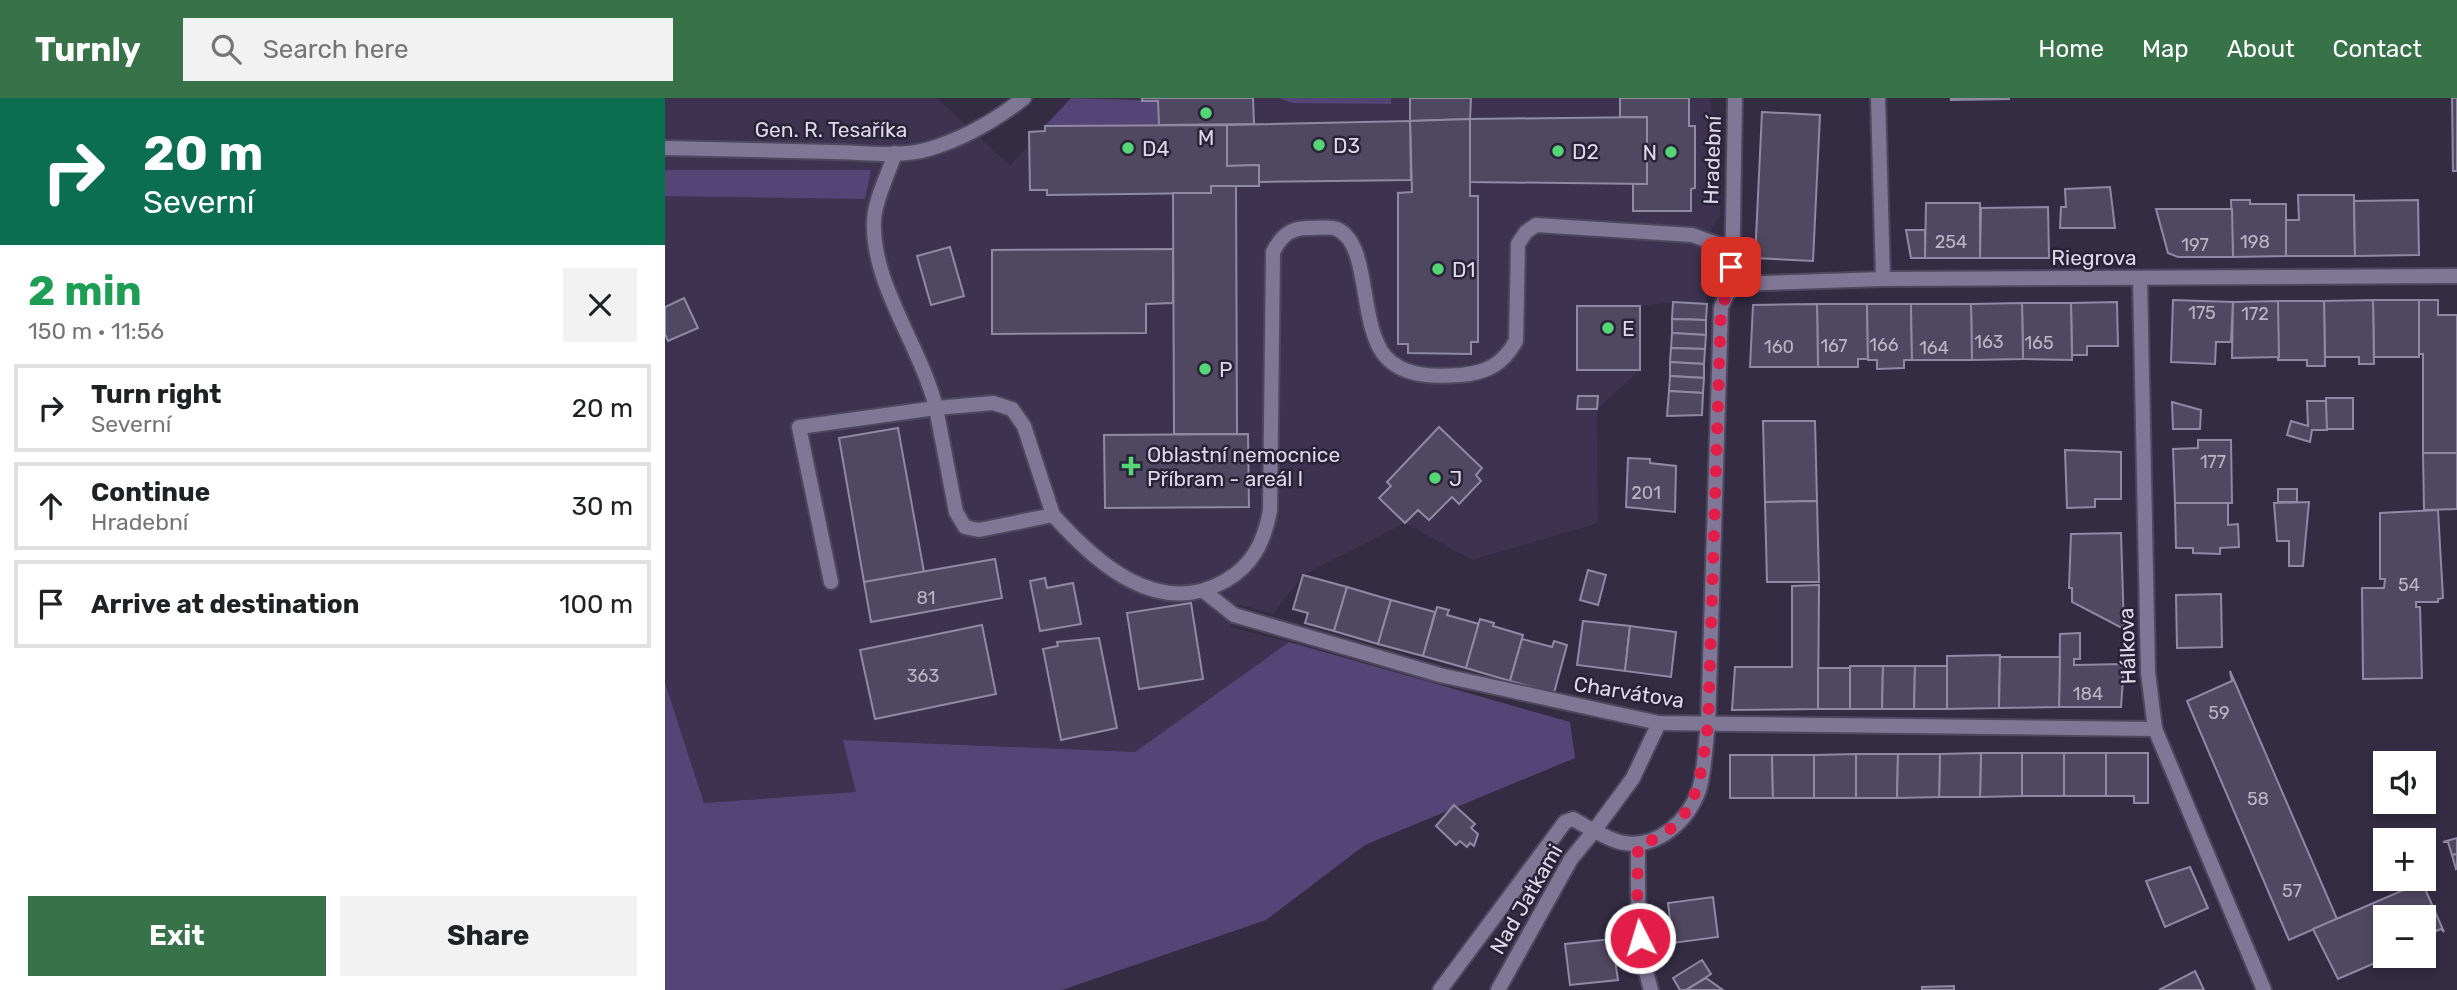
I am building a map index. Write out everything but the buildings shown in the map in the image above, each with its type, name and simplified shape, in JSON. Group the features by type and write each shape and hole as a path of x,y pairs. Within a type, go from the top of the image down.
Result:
{"street":[{"name":"Gen. R. Tesaříka","path":"665,148 895,153 928,149 969,132 1024,98"},
{"name":"Hradební","path":"1638,845 1661,838 1680,821 1699,790 1708,725 1721,307 1732,284 1735,98"},
{"path":"1878,98 1883,279"},
{"path":"895,153 874,218 878,263 930,380 956,512 965,527 979,530 1053,515"},
{"path":"831,582 799,427 993,403 1011,409 1024,426 1053,515 1088,554 1133,583 1170,593 1205,592 1236,574 1255,556 1265,538 1270,511 1273,252 1281,237 1300,227 1336,229 1349,239 1360,261 1370,330 1386,357 1409,372 1438,376 1491,369 1508,355 1516,341 1518,244 1526,232 1536,225 1692,235 1731,249"},
{"name":"Riegrova","path":"1732,284 1883,279 2457,276"},
{"name":"Hálkova","path":"2140,278 2148,672 2155,729 2264,990"},
{"name":"Charvátova","path":"1205,592 1234,615 1440,675 1659,723 2155,729"},
{"name":"Nad Jatkami","path":"1498,990 1571,859 1633,778 1659,723"},
{"path":"1440,990 1565,822 1573,820 1621,843 1638,845 1637,913 1643,963 1651,990"}],"shaded area":[{"name":"Oblastní nemocnice Příbram - areál I","path":"665,98 937,98 1010,166 1072,98 1711,98 1711,111 1718,118 1720,214 1706,240 1707,304 1673,302 1640,306 1640,370 1597,409 1598,523 1472,560 1405,523 1303,575 1273,614 1238,604 1230,627 1289,642 1135,752 844,740 856,792 704,803 665,683"},
{"path":"1071,98 1158,101 1159,125 1045,126"},
{"path":"1279,98 1391,98 1391,104 1292,103"},
{"path":"665,170 871,170 865,199 665,196"},
{"path":"1289,642 1570,722 1575,758 1365,845 1266,920 1062,990 665,990 665,683 704,803 856,792 843,740 1135,752"}],"place":[{"name":"M","path":"1206,113"},
{"name":"D3","path":"1319,145"},
{"name":"D4","path":"1128,148"},
{"name":"D2","path":"1558,151"},
{"name":"N","path":"1671,152"},
{"name":"D1","path":"1438,269"},
{"name":"E","path":"1608,328"},
{"name":"P","path":"1205,369"},
{"name":"Oblastní nemocnice Příbram - areál I","path":"1131,466"},
{"name":"J","path":"1435,478"}],"route":[{"path":"1640,938 1637,913 1638,845 1661,838 1680,821 1699,790 1708,725 1721,307 1732,284 1731,267"}]}
